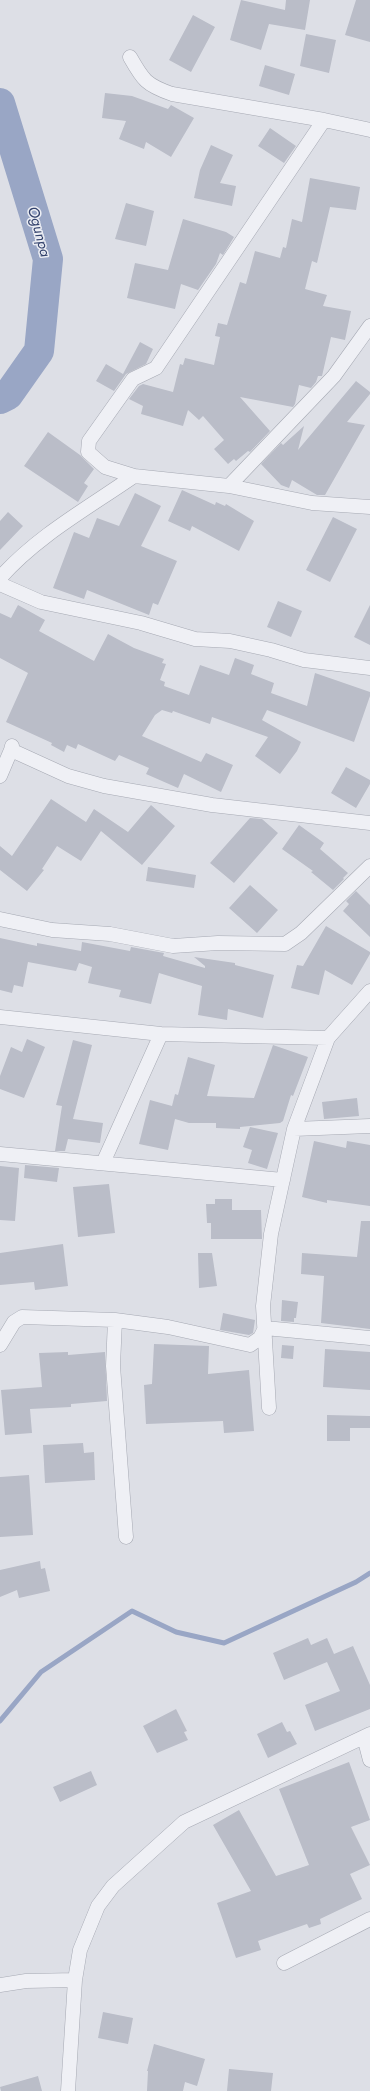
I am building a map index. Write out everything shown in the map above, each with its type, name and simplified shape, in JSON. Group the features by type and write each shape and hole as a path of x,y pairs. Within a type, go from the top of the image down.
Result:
{"street":[{"path":"130,57 140,75 151,86 172,94 324,120 370,130"},
{"path":"324,120 156,368 134,379 89,441 88,452 105,467 134,476 229,486 312,503 370,507"},
{"path":"229,486 334,376 370,326"},
{"path":"0,578 12,565 48,534 134,476"},
{"path":"0,584 41,602 141,623 195,638 230,641 271,650 304,660 370,668"},
{"path":"0,776 11,748 68,776 104,786 212,805 370,823"},
{"path":"0,919 52,930 110,934 173,946 218,943 285,944 301,932 370,866"},
{"path":"269,1408 263,1306 271,1234 294,1129 328,1038 370,991"},
{"path":"0,1017 161,1034 328,1038"},
{"path":"103,1163 161,1034"},
{"path":"294,1129 370,1126"},
{"path":"0,1154 283,1180"},
{"path":"0,1345 14,1322 22,1317 115,1320 168,1328 250,1344 260,1338 265,1328"},
{"path":"115,1320 113,1366 126,1537"},
{"path":"265,1328 370,1338"},
{"path":"68,2091 75,1980 80,1950 98,1906 113,1886 184,1822 367,1736 370,1760"},
{"path":"284,1962 370,1919"},
{"path":"0,1985 26,1981 75,1980"}],"building":[{"path":"241,0 285,10 286,0 310,0 305,30 269,24 261,50 230,40"},
{"path":"356,0 370,0 370,42 345,35"},
{"path":"193,15 215,27 191,72 169,60"},
{"path":"306,34 336,40 329,73 300,66"},
{"path":"265,65 295,74 289,95 259,86"},
{"path":"105,93 132,96 168,109 171,105 194,118 171,157 146,142 144,149 119,139 126,121 102,118"},
{"path":"270,128 296,146 284,163 258,146"},
{"path":"211,145 233,155 220,183 236,186 232,206 194,198 200,170"},
{"path":"310,178 360,187 356,210 330,207 317,263 312,261 305,289 327,295 323,306 351,311 345,340 331,337 322,376 318,376 316,382 311,388 299,385 293,407 240,397 270,431 250,452 248,451 236,461 234,459 228,464 214,449 224,440 203,416 199,420 188,410 183,426 141,414 143,406 129,399 139,386 143,384 173,392 180,364 183,365 185,358 214,365 220,337 215,336 218,323 227,325 240,282 246,284 255,251 280,258 283,247 286,248 292,219 302,222"},
{"path":"126,203 154,211 146,246 115,239"},
{"path":"183,219 226,232 234,237 223,255 220,253 216,264 198,290 181,284 175,309 127,298 135,263 168,270"},
{"path":"140,342 153,349 146,364 126,374 114,391 96,381 106,364 123,374"},
{"path":"356,381 370,392 370,394 347,422 365,425 325,495 317,495 292,480 289,488 281,485 261,464 281,443 283,445 304,426 298,450"},
{"path":"48,432 80,455 94,469 84,483 88,486 78,502 24,466"},
{"path":"182,490 215,505 216,502 225,506 226,504 254,521 239,551 192,526 190,531 168,521"},
{"path":"135,493 161,506 141,546 177,561 158,605 153,603 149,615 87,590 84,599 53,588 74,532 89,538 97,518 119,526"},
{"path":"8,512 23,526 0,550 0,521"},
{"path":"333,517 357,529 330,582 306,570"},
{"path":"278,601 302,611 291,637 267,627"},
{"path":"18,605 45,620 39,631 94,661 108,634 134,648 164,659 162,663 166,664 160,680 165,682 164,686 189,695 200,665 229,675 235,658 254,665 251,674 274,683 271,693 307,706 315,673 370,692 370,696 354,742 267,710 262,720 301,742 297,751 280,774 255,756 268,737 212,717 210,724 173,711 172,713 162,710 155,715 142,736 201,762 206,753 233,765 221,792 184,774 178,788 146,774 149,768 119,755 115,761 78,744 76,749 67,745 64,752 51,745 52,743 6,722 28,673 0,658 0,613 11,618"},
{"path":"370,605 370,645 354,637"},
{"path":"346,767 370,780 370,784 356,808 331,793"},
{"path":"51,799 86,822 94,809 128,832 151,805 175,826 142,865 101,831 81,861 57,846 42,869 44,870 27,891 0,870 0,846 12,856"},
{"path":"250,818 262,819 278,833 234,883 210,863"},
{"path":"299,825 324,843 320,849 348,873 333,890 311,872 313,871 282,849"},
{"path":"148,867 196,875 194,888 146,881"},
{"path":"250,885 278,910 257,933 229,908"},
{"path":"356,891 370,905 370,937 343,911 349,904 346,901"},
{"path":"326,926 370,952 370,954 352,985 325,970 319,995 291,988 297,965 303,966"},
{"path":"0,938 37,946 37,943 81,951 82,942 130,951 131,947 164,953 163,956 205,968 205,966 194,957 235,963 235,965 274,975 263,1018 228,1009 227,1020 198,1015 202,986 159,973 151,1004 119,997 121,990 88,983 92,967 79,963 76,971 28,962 23,987 14,985 12,993 0,990"},
{"path":"27,1039 45,1047 24,1098 0,1089 0,1076 11,1047 22,1052"},
{"path":"73,1040 92,1045 73,1119 103,1123 100,1143 68,1139 65,1151 55,1151 62,1106 56,1105"},
{"path":"273,1045 308,1057 293,1096 291,1095 283,1121 280,1123 240,1127 240,1129 216,1128 216,1123 189,1123 175,1119 168,1150 139,1144 150,1100 172,1106 175,1094 178,1095 188,1057 215,1065 207,1096 254,1098"},
{"path":"357,1098 359,1116 324,1119 322,1102"},
{"path":"250,1127 278,1133 267,1169 248,1163 252,1150 243,1147"},
{"path":"314,1141 346,1148 347,1141 370,1145 370,1206 327,1200 327,1203 302,1197"},
{"path":"25,1165 59,1168 57,1182 24,1178"},
{"path":"0,1166 19,1168 15,1221 0,1220"},
{"path":"109,1184 115,1233 78,1237 73,1187"},
{"path":"215,1199 232,1199 232,1210 261,1210 262,1239 211,1239 211,1223 207,1223 206,1204 215,1204"},
{"path":"361,1221 370,1221 370,1329 321,1323 324,1276 301,1274 302,1253 357,1257"},
{"path":"63,1244 68,1286 35,1290 34,1282 0,1285 0,1253"},
{"path":"198,1253 212,1253 217,1286 199,1288"},
{"path":"282,1300 298,1302 294,1322 281,1321"},
{"path":"223,1313 255,1320 253,1333 249,1335 220,1330"},
{"path":"154,1344 209,1346 208,1374 249,1370 254,1431 224,1433 223,1421 146,1424 144,1385 152,1384"},
{"path":"282,1345 294,1346 293,1359 281,1358"},
{"path":"325,1349 370,1352 370,1390 323,1387"},
{"path":"68,1352 68,1355 105,1352 107,1401 71,1404 71,1407 30,1409 32,1433 5,1435 1,1390 42,1387 39,1353"},
{"path":"327,1415 370,1416 370,1428 350,1428 350,1441 327,1441"},
{"path":"83,1443 84,1453 94,1452 95,1480 45,1483 43,1445"},
{"path":"29,1475 33,1535 0,1537 0,1477"},
{"path":"40,1561 41,1569 45,1568 50,1591 19,1598 17,1590 0,1597 0,1570"},
{"path":"308,1638 311,1645 327,1638 334,1654 353,1646 370,1685 370,1709 315,1731 305,1705 340,1691 327,1662 284,1680 273,1653"},
{"path":"176,1709 187,1731 184,1732 188,1740 157,1753 143,1726"},
{"path":"282,1722 287,1732 290,1731 297,1744 268,1758 257,1734"},
{"path":"349,1762 370,1820 351,1827 370,1865 350,1874 362,1899 320,1919 321,1924 309,1928 307,1924 258,1941 261,1950 236,1958 217,1903 251,1891 213,1825 239,1810 276,1876 309,1865 279,1789"},
{"path":"91,1771 97,1785 60,1802 53,1787"},
{"path":"103,2012 133,2018 128,2044 98,2038"},
{"path":"154,2044 205,2059 197,2086 185,2082 183,2091 147,2091 147,2071"},
{"path":"229,2069 273,2073 271,2091 227,2091"},
{"path":"38,2076 42,2091 1,2091 0,2087"}],"waterway":[{"name":"Ogunpa","path":"0,103 48,259 39,351 8,395 0,399"},
{"path":"0,1721 41,1672 132,1611 176,1632 224,1643 356,1582 370,1573"}]}
